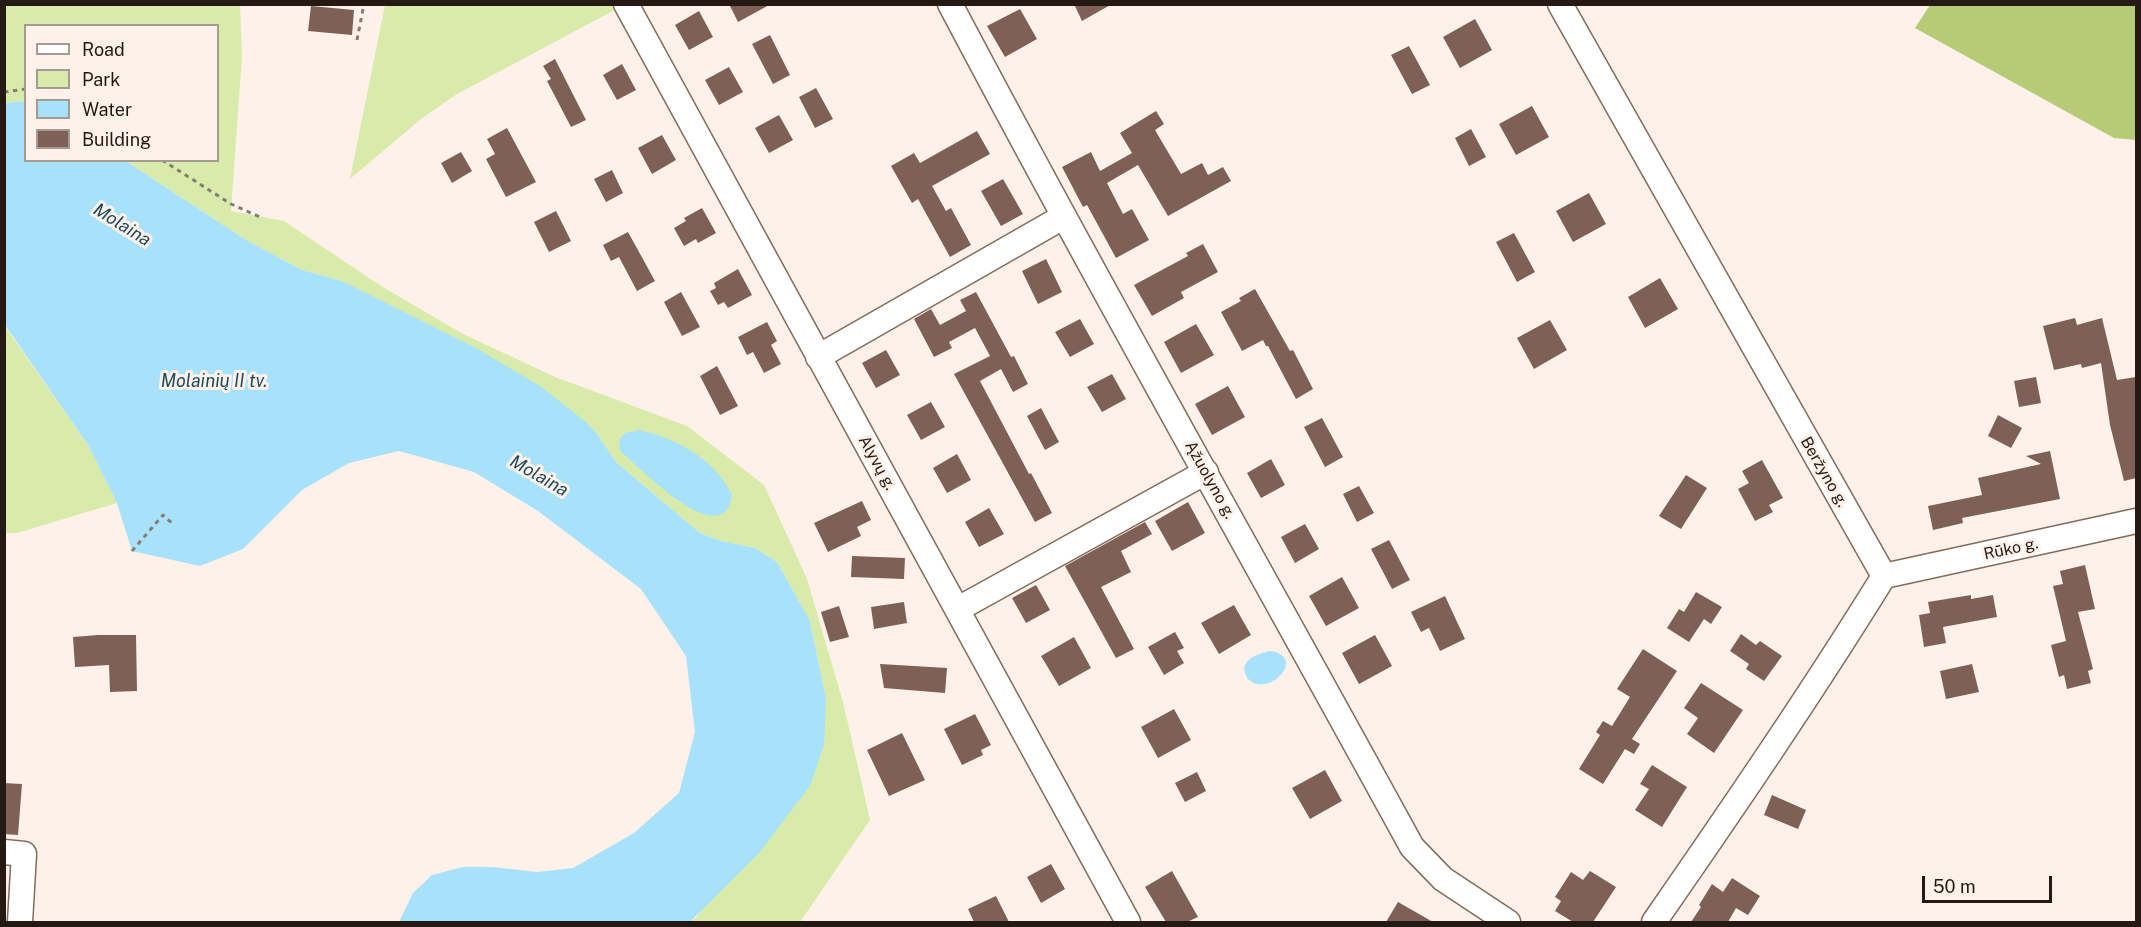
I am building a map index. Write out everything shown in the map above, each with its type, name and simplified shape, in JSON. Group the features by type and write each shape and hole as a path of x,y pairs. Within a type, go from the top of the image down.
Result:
{"street":[{"name":"Alyvų g.","path":"626,4 1128,922"},
{"name":"Ąžuolyno g.","path":"950,4 1063,217 1412,847 1443,879 1508,922"},
{"name":"Beržyno g.","path":"1560,4 1884,576"},
{"path":"818,357 1063,217"},
{"path":"958,609 1206,472"},
{"name":"Rūko g.","path":"1884,576 2136,521"},
{"path":"1654,922 1758,772 1884,576"},
{"path":"14,853 20,922"}],"path":[{"path":"357,40 364,4"},
{"path":"4,92 24,89"},
{"path":"165,162 231,204 260,217"},
{"path":"132,551 162,515 173,524"}],"green space":[{"path":"4,5 240,5 242,56 231,211 284,221 381,286 463,334 555,377 687,426 764,485 807,579 843,702 870,820 800,922 690,922 697,917 826,699 810,621 777,562 755,548 721,541 700,533 616,462 597,434 342,281 302,270 246,240 128,162 219,162 219,24 24,24 24,101 5,103"},
{"path":"385,5 624,5 457,94 421,119 350,179"},
{"path":"1930,5 2136,5 2136,140 2114,138 1915,28"},
{"path":"4,325 88,445 117,503 17,533 5,533"}],"water":[{"name":"Molainių II tv.","path":"24,101 24,162 128,162 246,240 302,270 342,281 476,348 540,386 586,422 616,462 700,533 721,541 755,548 777,562 810,621 826,699 824,745 810,786 759,853 690,922 399,922 413,893 432,875 463,867 493,867 537,872 573,868 634,833 679,793 695,732 686,656 641,589 538,511 474,472 399,451 349,463 302,490 243,549 200,566 132,551 117,503 88,445 5,325 5,103"},
{"path":"639,430 667,438 693,452 716,471 732,495 727,510 714,516 701,513 686,505 670,495 620,451 619,440 625,433"},
{"path":"1270,651 1280,654 1285,659 1286,666 1283,672 1270,682 1254,683 1248,679 1244,668 1248,660"}],"building":[{"path":"729,4 771,4 738,22"},
{"path":"1074,4 1112,4 1082,21"},
{"path":"311,6 354,10 352,35 308,31"},
{"path":"1020,9 1037,39 1005,57 987,26"},
{"path":"699,11 713,37 689,50 675,25"},
{"path":"1475,19 1492,50 1460,68 1443,37"},
{"path":"770,35 790,75 773,84 752,44"},
{"path":"1409,46 1430,85 1412,94 1391,55"},
{"path":"555,59 586,120 571,127 547,81 551,79 543,66"},
{"path":"622,64 636,90 617,100 603,75"},
{"path":"729,67 743,92 719,105 705,80"},
{"path":"816,88 833,119 815,128 799,97"},
{"path":"1532,106 1549,137 1516,155 1499,124"},
{"path":"1156,111 1164,124 1155,130 1181,174 1202,163 1208,175 1223,167 1231,181 1168,216 1138,165 1107,183 1123,214 1132,209 1149,240 1116,258 1087,205 1083,207 1062,167 1091,152 1100,171 1132,153 1120,133"},
{"path":"779,115 793,140 769,153 755,128"},
{"path":"507,128 536,182 506,197 486,159 495,154 487,139"},
{"path":"1471,129 1486,157 1469,166 1455,138"},
{"path":"977,131 990,154 932,186 946,211 951,208 971,245 950,257 918,199 912,203 891,166 914,153 920,163"},
{"path":"662,135 676,160 652,174 638,148"},
{"path":"461,152 472,171 452,183 441,163"},
{"path":"612,170 623,193 606,202 594,179"},
{"path":"1003,179 1023,214 1001,226 981,191"},
{"path":"1589,193 1606,224 1573,242 1556,211"},
{"path":"702,208 716,233 698,243 696,239 684,246 674,228 686,221 684,218"},
{"path":"556,211 571,241 549,252 534,222"},
{"path":"628,232 655,281 637,291 619,257 611,261 603,245"},
{"path":"1514,233 1535,272 1517,282 1496,242"},
{"path":"1203,244 1218,272 1181,292 1184,298 1152,316 1134,285 1188,256 1186,253"},
{"path":"1046,259 1062,292 1038,304 1022,271"},
{"path":"738,269 752,295 728,308 724,302 718,305 710,291 716,288 714,283"},
{"path":"1660,278 1678,309 1645,328 1628,297"},
{"path":"1255,289 1290,351 1293,350 1313,389 1296,399 1263,340 1242,351 1221,312 1241,301 1239,298"},
{"path":"681,292 700,327 682,336 664,302"},
{"path":"976,292 1028,384 1013,392 1001,369 980,381 1052,513 1035,522 954,374 990,356 975,328 949,342 952,348 934,357 914,319 931,309 940,325 966,311 960,300"},
{"path":"2075,318 2077,325 2102,318 2117,380 2136,377 2136,478 2124,481 2110,425 2101,363 2082,368 2081,364 2054,370 2043,326"},
{"path":"1080,319 1094,344 1070,357 1055,332"},
{"path":"1550,320 1567,350 1534,369 1517,338"},
{"path":"767,322 777,341 771,345 781,364 764,373 753,352 747,355 738,337"},
{"path":"1196,324 1214,355 1181,373 1164,342"},
{"path":"886,350 900,375 876,388 862,363"},
{"path":"717,366 738,406 720,415 700,376"},
{"path":"1112,374 1126,399 1102,412 1087,387"},
{"path":"2036,377 2041,403 2019,407 2014,381"},
{"path":"1228,386 1245,417 1212,435 1195,404"},
{"path":"931,402 945,427 921,440 907,415"},
{"path":"1041,408 1059,442 1045,450 1027,416"},
{"path":"1998,415 2022,428 2011,448 1988,436"},
{"path":"1322,418 1343,457 1325,467 1304,427"},
{"path":"2050,451 2060,499 1962,518 1963,523 1933,530 1928,506 1982,495 1978,478 2041,464 2026,456"},
{"path":"957,454 971,480 947,493 933,468"},
{"path":"1271,459 1285,485 1261,498 1247,473"},
{"path":"1762,460 1783,498 1769,505 1773,512 1755,521 1738,489 1749,483 1742,471"},
{"path":"1686,475 1707,488 1681,529 1659,516"},
{"path":"1359,486 1374,513 1357,522 1343,494"},
{"path":"862,501 871,520 857,527 861,536 828,552 814,523"},
{"path":"1188,502 1205,533 1172,551 1155,521"},
{"path":"989,508 1004,534 979,547 965,522"},
{"path":"1145,522 1152,534 1121,551 1131,572 1101,587 1134,649 1116,658 1065,566"},
{"path":"1305,524 1319,549 1295,563 1281,537"},
{"path":"1389,540 1410,580 1392,589 1371,549"},
{"path":"852,556 905,558 904,579 851,577"},
{"path":"2085,565 2095,609 2078,612 2093,669 2088,671 2091,683 2067,689 2064,675 2059,677 2051,645 2066,641 2053,586 2063,584 2060,571"},
{"path":"1342,577 1359,608 1326,626 1309,596"},
{"path":"1036,585 1050,610 1026,623 1012,598"},
{"path":"1696,592 1722,607 1711,624 1704,619 1689,642 1667,628 1679,609 1684,612"},
{"path":"1971,595 1971,599 1993,595 1997,617 1943,627 1946,643 1924,647 1919,615 1930,613 1928,602"},
{"path":"1445,596 1465,639 1440,651 1429,628 1421,632 1411,612"},
{"path":"904,602 907,623 874,629 871,607"},
{"path":"1234,605 1251,635 1219,654 1201,623"},
{"path":"839,606 849,637 830,642 821,612"},
{"path":"1175,632 1184,648 1177,651 1184,663 1164,675 1148,647"},
{"path":"1741,634 1756,645 1760,641 1782,656 1764,681 1746,669 1749,664 1730,651"},
{"path":"136,635 137,691 110,692 109,665 75,667 73,637"},
{"path":"1375,635 1392,666 1359,684 1342,653"},
{"path":"1074,637 1091,668 1059,686 1041,656"},
{"path":"1643,649 1677,671 1632,739 1640,744 1634,754 1625,749 1603,784 1579,769 1600,735 1596,732 1603,721 1612,726 1630,697 1617,689"},
{"path":"880,664 947,668 945,693 884,688"},
{"path":"1972,664 1979,692 1946,699 1940,671"},
{"path":"1701,683 1743,710 1714,753 1687,734 1698,718 1684,708"},
{"path":"1174,709 1191,740 1158,758 1141,727"},
{"path":"975,714 991,745 981,750 983,755 962,765 944,729"},
{"path":"902,733 925,780 889,796 867,750"},
{"path":"1652,765 1687,787 1662,827 1635,810 1649,789 1640,784"},
{"path":"1325,770 1342,801 1310,819 1292,788"},
{"path":"1197,772 1206,791 1185,802 1175,783"},
{"path":"4,783 22,784 18,835 4,834"},
{"path":"1772,795 1806,810 1798,829 1764,815"},
{"path":"1051,864 1065,889 1041,903 1027,877"},
{"path":"1172,871 1198,917 1187,922 1166,922 1145,887"},
{"path":"1590,871 1616,887 1593,922 1573,922 1555,911 1561,901 1555,897 1571,872 1583,880"},
{"path":"1732,878 1760,896 1748,915 1736,908 1728,922 1691,922 1712,884 1723,892"},
{"path":"996,896 1009,922 974,922 968,909"},
{"path":"1398,902 1433,922 1386,922"}],"water label":[{"name":"Molaina","path":"122,225"},
{"name":"Molaina","path":"539,476"}]}
